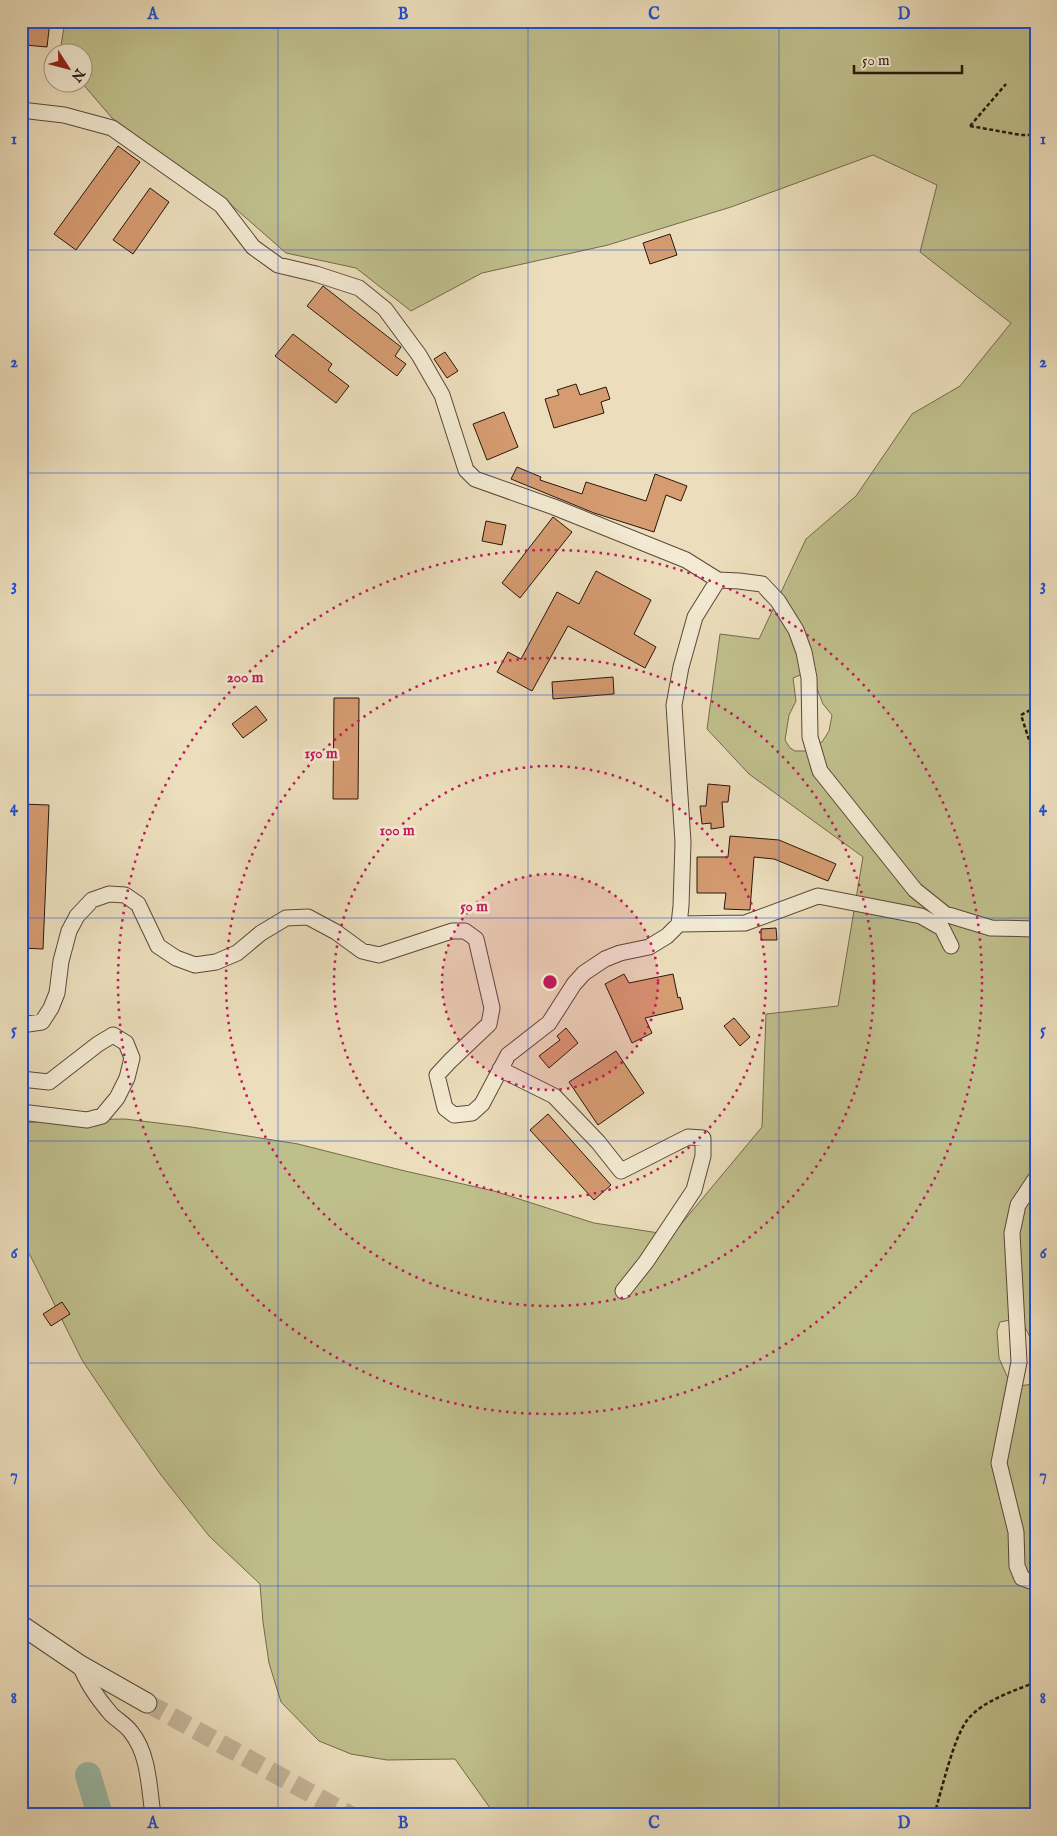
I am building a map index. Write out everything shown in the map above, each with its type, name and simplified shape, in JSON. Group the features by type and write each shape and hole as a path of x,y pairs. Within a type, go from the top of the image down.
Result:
{"street":[{"path":"21,110 64,115 112,128 222,205 253,247 278,265 316,274 359,288 385,309 419,354 442,395 466,470 475,479 554,507 686,560 718,580 762,584 778,601 796,630 804,652 810,678 810,737 820,771 915,890 945,914 991,928 1036,929"},
{"path":"21,1025 42,1022 57,994 61,961 69,931 77,916 92,900 109,894 124,894 138,904 158,946 176,958 195,965 216,962 237,953 261,933 286,918 308,917 336,932 362,951 379,955 452,931 465,931 476,939 492,1008 489,1024 437,1075 445,1108 454,1114 472,1113 482,1104 508,1055 549,1024 574,984 584,973 605,959 620,953 649,947 667,936 679,924 683,842 674,705 681,667 695,617 718,580"},
{"path":"679,924 745,923 818,896 921,916 942,928 951,946"},
{"path":"21,1078 49,1082 98,1044 113,1035 126,1043 132,1058 127,1078 117,1098 102,1116 88,1120 21,1112"},
{"path":"500,1069 554,1096 598,1142 622,1171 688,1137 703,1138 703,1156 694,1190 646,1262 623,1291"},
{"path":"1036,1178 1018,1204 1012,1232 1018,1362 999,1463 1016,1532 1017,1566 1022,1578 1036,1583"},
{"path":"21,1625 80,1665 146,1703"},
{"path":"80,1665 85,1678 95,1694 132,1733 144,1759 153,1815"}],"path":[{"path":"1006,84 970,126 1020,135 1036,135"},
{"path":"1036,707 1021,715 1036,761"},
{"path":"934,1815 956,1744 968,1720 992,1700 1036,1682"}],"green space":[{"path":"65,21 1036,21 1036,1353 1020,1318 1000,1322 997,1331 999,1358 1010,1383 1018,1386 1034,1384 1036,1381 1036,1815 495,1815 455,1759 387,1760 351,1754 319,1741 281,1702 269,1663 260,1584 209,1536 161,1475 82,1360 30,1255 21,1245 21,1123 125,1119 191,1127 298,1144 494,1191 594,1223 672,1235 762,1127 766,1014 838,1006 863,857 749,774 707,729 720,634 759,639 806,539 856,496 912,414 960,386 1011,323 920,252 937,185 873,155 731,207 608,245 482,273 411,311 356,268 286,253 229,203 112,118 90,92 92,92 92,42 62,42","holes":["810,671 823,704 832,715 829,731 822,742 811,746 805,751 795,751 790,748 785,740 789,715 796,701 793,678"]}],"building":[{"path":"27,21 50,21 48,42 42,42 42,47 25,45"},
{"path":"118,146 140,162 76,250 54,234"},
{"path":"150,188 169,202 133,254 113,240"},
{"path":"670,234 677,255 650,264 643,243"},
{"path":"323,286 401,347 395,356 406,364 397,376 307,306"},
{"path":"293,334 332,364 328,370 349,386 336,403 275,356"},
{"path":"445,352 458,371 447,378 434,359"},
{"path":"576,384 580,395 606,387 610,399 601,402 604,413 554,428 545,399 559,395 557,390"},
{"path":"504,412 518,447 487,460 473,424"},
{"path":"517,467 541,477 540,480 582,494 586,482 646,501 655,474 687,486 681,501 666,495 654,532 594,513 511,479"},
{"path":"553,517 572,532 520,598 502,583"},
{"path":"486,521 506,525 502,545 482,541"},
{"path":"596,571 651,600 634,634 656,647 645,668 568,626 532,691 497,672 508,652 521,659 557,592 579,604"},
{"path":"613,677 614,694 553,699 552,682"},
{"path":"334,698 359,698 358,799 333,799"},
{"path":"256,706 267,720 243,738 232,724"},
{"path":"708,784 730,786 728,802 722,802 724,827 711,829 711,823 702,824 700,806 706,806"},
{"path":"21,804 49,805 43,949 21,948"},
{"path":"730,836 779,840 836,864 828,881 774,859 754,857 750,910 724,909 726,893 697,893 697,857 728,857"},
{"path":"776,928 777,940 761,940 761,929"},
{"path":"624,974 629,983 673,974 678,998 680,997 683,1009 645,1018 652,1033 632,1043 605,984"},
{"path":"734,1018 750,1037 740,1046 724,1026"},
{"path":"566,1028 578,1043 549,1068 539,1056 560,1040 557,1036"},
{"path":"616,1051 644,1093 598,1125 569,1082"},
{"path":"548,1114 611,1185 594,1200 530,1130"},
{"path":"62,1302 70,1314 51,1326 43,1314"}],"waterway":[{"path":"88,1775 100,1815"}],"tunnel":[{"path":"147,1703 350,1815"}]}
